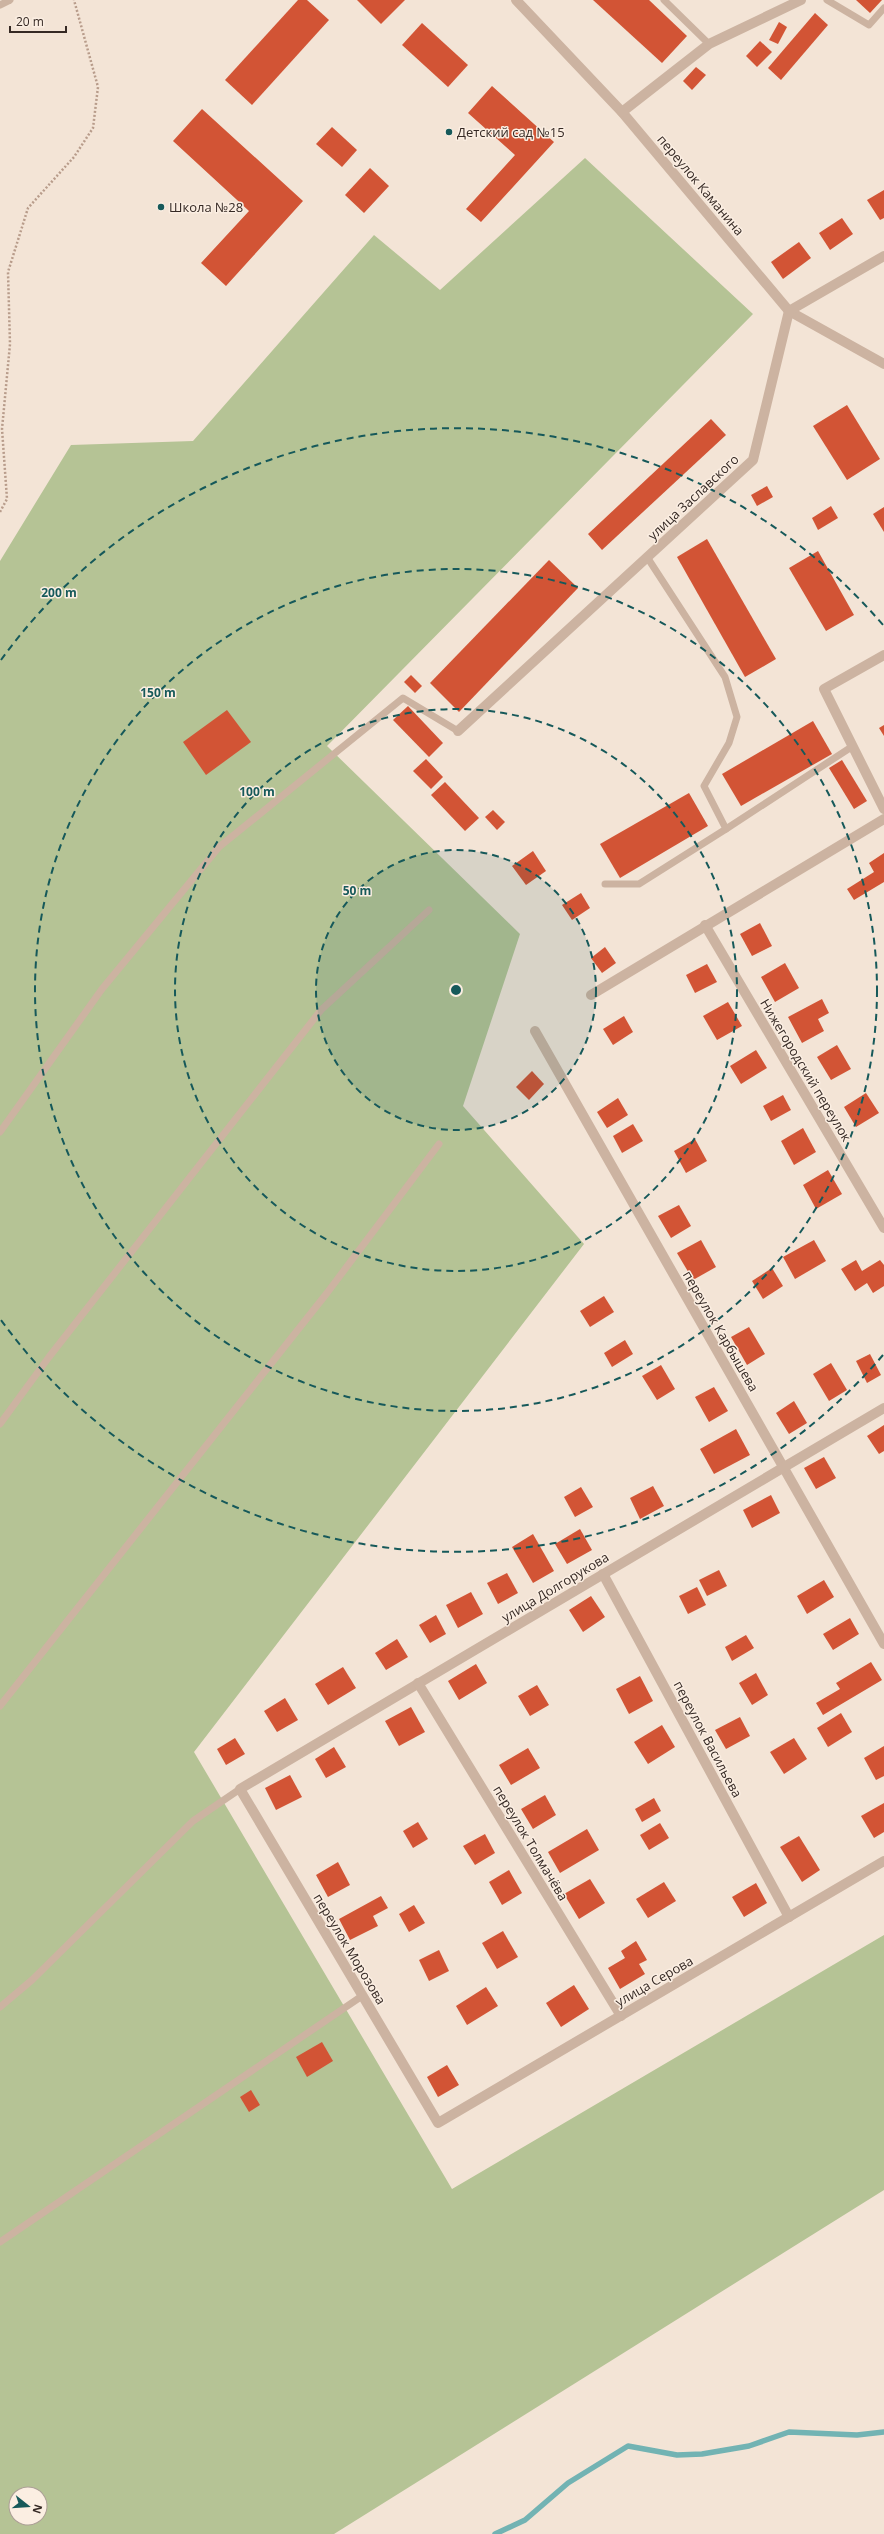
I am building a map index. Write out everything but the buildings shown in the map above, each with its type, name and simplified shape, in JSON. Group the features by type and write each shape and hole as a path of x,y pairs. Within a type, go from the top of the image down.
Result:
{"street":[{"name":"переулок Каманина","path":"516,0 622,112 789,310 884,364"},
{"path":"622,112 709,44 801,0"},
{"path":"789,310 884,256"},
{"name":"улица Заславского","path":"458,731 753,460 789,310"},
{"path":"884,655 824,689 884,809"},
{"path":"591,995 705,925 884,819"},
{"name":"Нижегородский переулок","path":"705,925 884,1228"},
{"name":"переулок Карбышева","path":"536,1031 884,1644"},
{"name":"улица Долгорукова","path":"240,1789 884,1408"},
{"name":"переулок Васильева","path":"603,1574 789,1917"},
{"name":"переулок Толмачёва","path":"418,1683 621,2016"},
{"name":"переулок Морозова","path":"240,1789 438,2123"},
{"name":"улица Серова","path":"438,2123 884,1861"}],"lane":[{"path":"0,5 10,0"},
{"path":"664,0 709,44"},
{"path":"827,0 869,25 884,8"},
{"path":"647,557 725,678 737,717 729,743 704,786 726,829"},
{"path":"0,1132 102,989 218,847 403,698 458,731"},
{"path":"605,884 639,884 853,746"},
{"path":"0,1424 49,1357 321,1010 429,910"},
{"path":"0,1706 327,1293 439,1144"},
{"path":"0,2007 32,1980 193,1820 240,1789"},
{"path":"0,2242 362,1996"}],"path":[{"path":"0,512 7,499 2,429 10,344 8,272 28,208 74,157 93,128 98,87 74,0"}],"green space":[{"path":"585,158 753,314 327,746 520,934 463,1106 584,1244 194,1752 452,2189 884,1935 884,2190 334,2534 0,2534 0,561 71,445 193,441 374,235 440,290"}],"waterway":[{"path":"495,2534 525,2520 568,2483 628,2446 677,2455 702,2454 749,2446 789,2432 857,2435 884,2432"}],"place":[{"name":"Детский сад №15","path":"449,132"},
{"name":"Школа №28","path":"161,207"}]}
